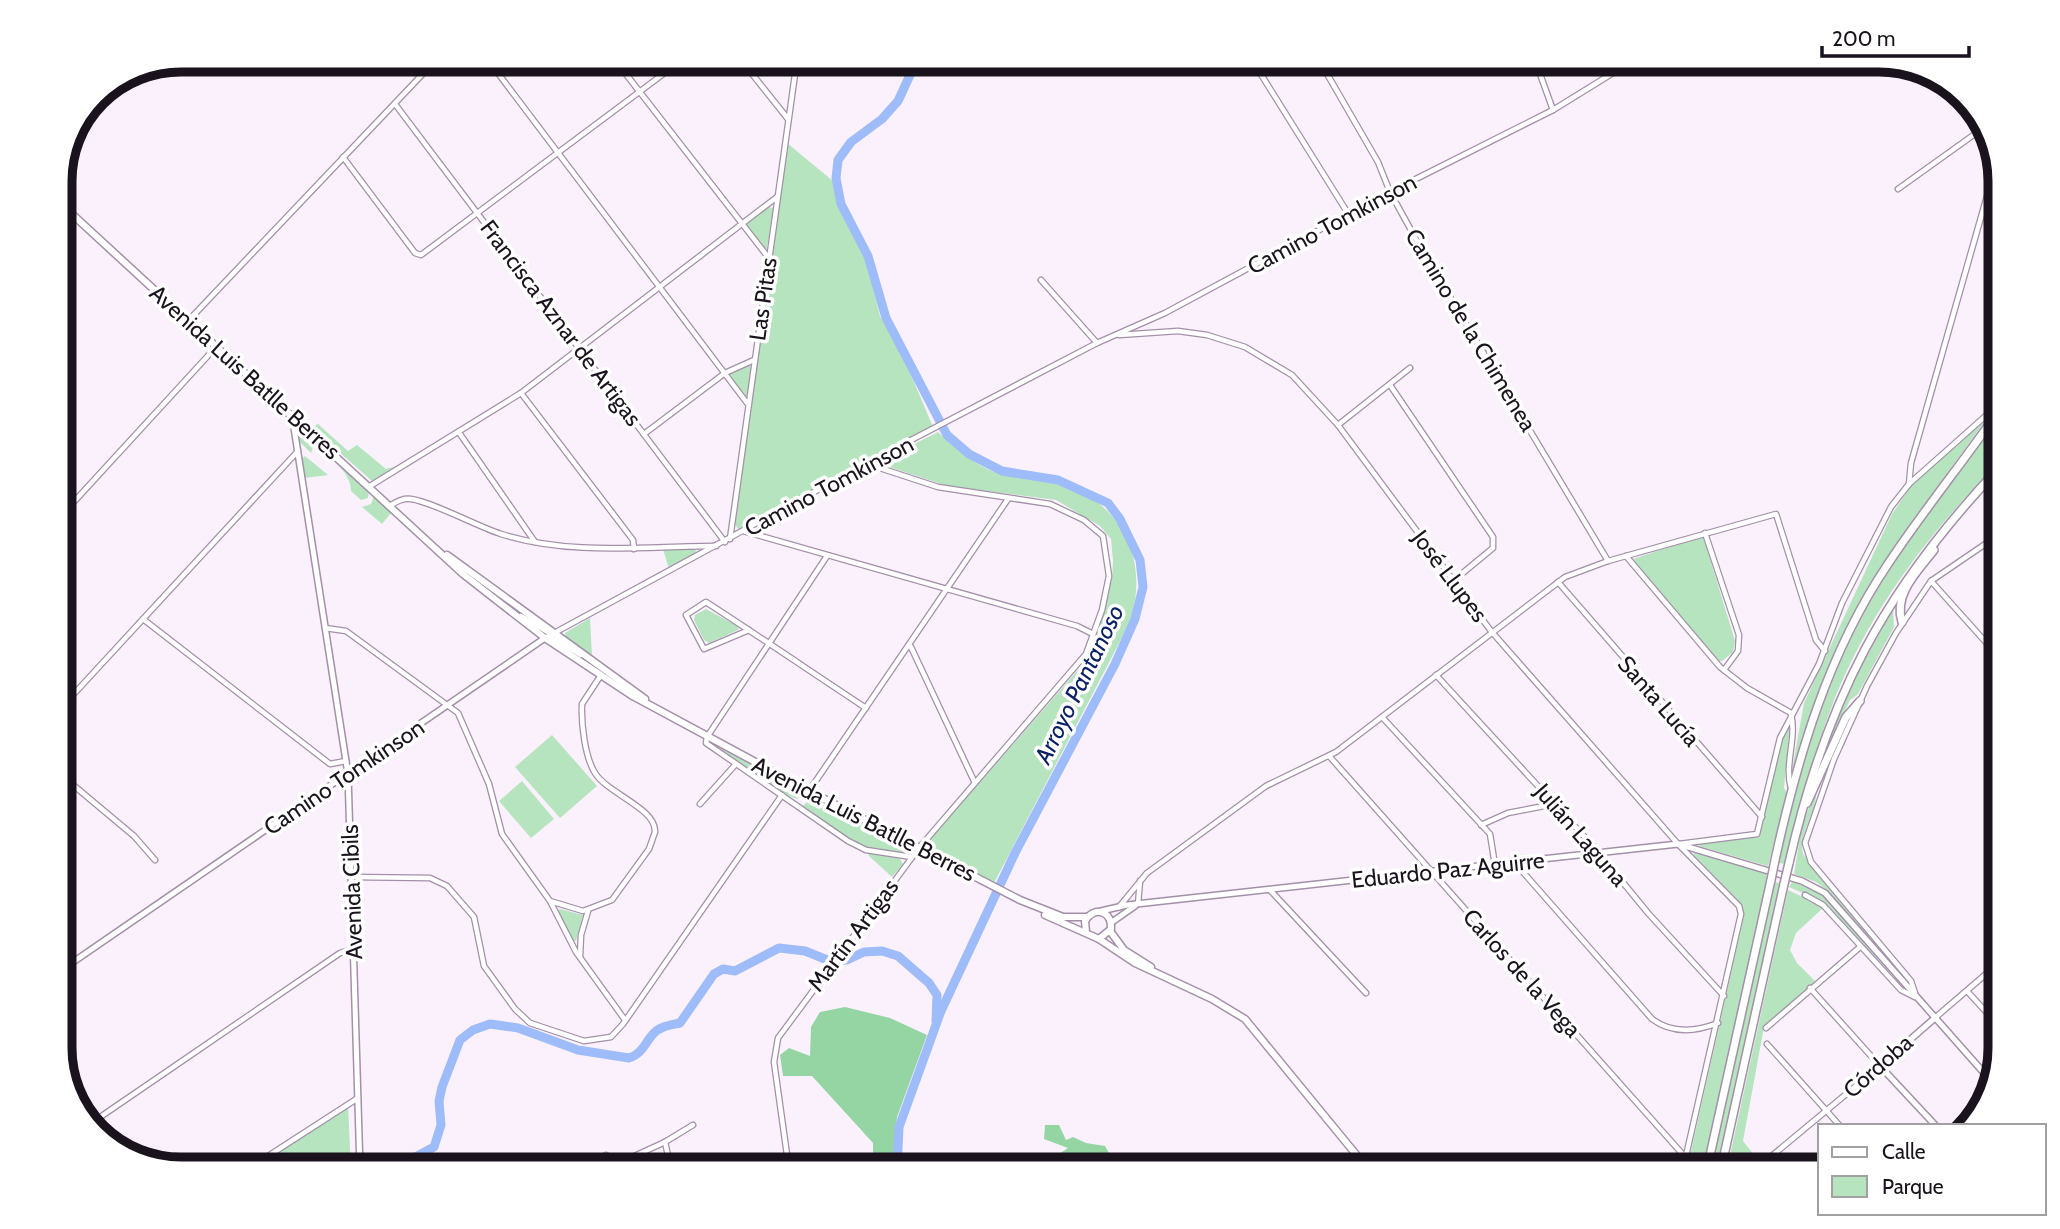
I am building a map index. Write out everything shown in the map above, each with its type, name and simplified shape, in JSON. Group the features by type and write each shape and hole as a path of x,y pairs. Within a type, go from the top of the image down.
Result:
{"highway":[{"path":"1710,1157 1792,789 1825,686 1862,608 1888,564 1988,425"},
{"path":"1724,1157 1799,819 1820,747 1849,677 1892,600 1939,535 1988,480"},
{"path":"1902,622 1899,610 1906,589 1935,548 1939,535"},
{"path":"1899,610 1909,612"},
{"path":"1799,819 1846,717 1860,701"}],"main road":[{"name":"Avenida Luis Batlle Berres","path":"72,215 463,574 513,614 585,656 602,673"},
{"name":"Avenida Luis Batlle Berres","path":"430,541 549,636 675,720 991,884 1051,918 1086,932"},
{"name":"Avenida Luis Batlle Berres","path":"1017,898 1063,917 1086,917"},
{"path":"1100,939 1110,931 1112,922 1108,915 1098,911 1086,917 1086,932 1135,963 1245,1019 1357,1157"},
{"path":"1110,931 1124,950 1164,976"}],"street":[{"path":"188,321 425,72"},
{"path":"497,72 747,404"},
{"path":"625,72 768,258"},
{"path":"343,157 415,253 421,255 665,72"},
{"path":"751,72 789,120"},
{"name":"Las Pitas","path":"727,540 795,72"},
{"path":"1260,72 1349,215"},
{"name":"Camino de la Chimenea","path":"1325,72 1378,162 1390,192 1608,561"},
{"path":"1539,72 1553,110"},
{"name":"Camino Tomkinson","path":"72,963 549,636 871,461 936,430 1097,343 1165,313 1390,192 1553,110 1615,72"},
{"name":"Francisca Aznar de Artigas","path":"395,104 727,540"},
{"path":"1898,189 1977,132"},
{"path":"1909,484 1911,463 1988,193"},
{"path":"370,486 460,434 521,393 777,197"},
{"path":"1041,281 1097,343"},
{"name":"José Llupes","path":"1112,336 1188,331 1245,347 1292,375 1338,425 1491,631 1678,844 1736,902 1741,914 1724,996"},
{"path":"72,504 216,347"},
{"path":"644,434 725,373 754,360"},
{"path":"1338,425 1410,368"},
{"path":"1390,385 1494,543 1453,581"},
{"path":"521,393 633,540 634,549"},
{"path":"1762,817 1772,763 1791,713 1825,651 1853,580 1891,507 1909,484 1988,414"},
{"name":"Avenida Cibils","path":"292,415 348,774 360,1157"},
{"name":"Avenida Cibils","path":"298,451 297,437 304,426"},
{"path":"460,434 536,543"},
{"path":"72,696 298,451"},
{"name":"Martín Artigas","path":"787,1157 774,1045 919,848 974,781 1077,667 1086,654 1109,576 1103,536 1084,520 1060,507 938,486 883,469 871,461"},
{"path":"391,505 401,499 414,499 464,521 536,543 593,549 718,545"},
{"path":"809,791 911,646 1008,499"},
{"path":"1119,906 1140,880 1266,786 1330,757 1558,582 1608,561 1773,513 1777,516 1816,640 1825,651"},
{"path":"743,531 1077,626 1093,634"},
{"path":"1705,533 1739,635 1738,652 1724,670"},
{"path":"1916,998 1911,982 1807,856 1805,843 1860,701 1902,622 1931,581 1988,542"},
{"path":"707,737 827,556"},
{"path":"1626,556 1724,670 1791,713 1794,731 1788,778 1792,789"},
{"path":"1931,581 1988,645"},
{"name":"Santa Lucía","path":"1558,582 1762,817"},
{"path":"749,630 704,649 686,615 706,602 769,643 866,708"},
{"path":"143,619 330,764 346,761"},
{"path":"325,628 346,631 458,713 476,748 502,834 550,901 580,957 625,1020"},
{"path":"911,646 974,781"},
{"path":"550,901 570,909 589,910 618,894 649,849 655,832 649,816 601,781 592,766 582,704 602,673"},
{"name":"Julián Laguna","path":"1436,675 1555,804 1724,996"},
{"path":"1382,717 1492,835 1495,865"},
{"name":"Avenida Luis Batlle Berres","path":"707,737 709,747 856,845 878,853 912,857"},
{"name":"Carlos de la Vega","path":"1330,757 1685,1157"},
{"path":"700,804 734,765"},
{"path":"72,785 134,836 155,860"},
{"path":"351,877 430,878 447,886 472,914 484,966 521,1016 538,1027 584,1041 611,1037 782,795"},
{"path":"1481,825 1508,813 1555,804"},
{"name":"Eduardo Paz Aguirre","path":"1098,911 1119,906 1757,834 1762,817"},
{"path":"1678,844 1802,881 1825,893 1957,1043"},
{"path":"1515,863 1651,1019 1658,1024 1691,1031 1718,1023"},
{"path":"1112,922 1138,904 1140,880"},
{"path":"1270,890 1366,993"},
{"path":"1805,895 1823,905 1901,990 1916,998"},
{"path":"580,957 581,935 589,910"},
{"path":"1766,1028 1860,947"},
{"path":"98,1118 340,953 353,948"},
{"name":"Córdoba","path":"1771,1157 1988,972"},
{"path":"1811,988 1934,1124"},
{"path":"1966,991 1988,1014"},
{"path":"1686,1157 1724,996"},
{"path":"1922,1003 1929,1023 1938,1023 1985,1075"},
{"path":"1767,1044 1838,1124"},
{"path":"267,1157 358,1098"},
{"path":"633,1157 694,1125"},
{"path":"665,1142 668,1157"}],"green space":[{"path":"787,143 833,181 866,259 880,316 903,356 933,427 738,529 735,524 738,493"},
{"path":"767,206 774,209 766,252 746,227 748,222"},
{"path":"749,364 751,368 747,397 729,375"},
{"path":"1988,417 1912,521 1860,603 1829,665 1792,770 1804,703 1892,514 1912,485"},
{"path":"318,424 348,451 357,445 386,469 401,465 372,481 312,428"},
{"path":"938,432 986,469 1059,483 1089,496 1119,525 1129,543 1135,563 1134,605 1128,626 994,883 926,844 1084,663 1100,624 1112,579 1111,539 1100,526 1056,500 948,486 877,463"},
{"path":"1988,432 1988,473 1924,546 1880,609 1844,676 1817,749 1785,864 1779,863 1812,737 1834,676 1877,590"},
{"path":"301,434 307,435 369,491 368,498 361,500 351,491 343,471 314,444 311,453 298,440"},
{"path":"305,456 328,475 305,478 301,459"},
{"path":"374,496 392,512 382,524 362,507 371,504"},
{"path":"1703,536 1735,641 1733,652 1722,661 1717,661 1633,559"},
{"path":"663,549 696,550 694,556 669,569"},
{"path":"1893,608 1894,627 1858,694 1850,700 1819,768 1845,697"},
{"path":"706,609 739,627 738,630 709,643 704,640 694,620 695,615"},
{"path":"590,618 592,656 566,638 565,633"},
{"path":"1790,722 1784,788 1787,793 1768,866 1699,846 1700,843 1759,837 1778,750"},
{"path":"552,735 597,786 560,818 515,767"},
{"path":"710,743 803,791 804,794 797,799 789,796"},
{"path":"522,781 554,819 531,838 499,801"},
{"path":"1816,788 1815,805 1803,837 1803,854 1910,986 1828,891 1816,882 1794,874 1802,826"},
{"path":"811,798 906,847 907,853 878,851 851,839 803,806"},
{"path":"1695,851 1766,872 1767,881 1707,1157 1690,1157 1744,916 1739,901 1694,855"},
{"path":"870,852 900,859 903,864 892,877 868,855"},
{"path":"1793,880 1824,896 1904,990 1825,903 1789,887"},
{"path":"1773,882 1781,883 1721,1157 1713,1157"},
{"path":"1788,890 1824,907 1796,933 1790,950 1797,963 1815,981 1764,1027 1743,1141 1756,1157 1730,1157"},
{"path":"560,909 583,915 576,941 572,941 557,911"},
{"path":"845,1007 890,1018 927,1035 897,1117 893,1157 873,1157 873,1143 812,1076 783,1076 780,1055 789,1048 810,1056 811,1027 820,1012"},
{"path":"348,1106 350,1157 269,1157"},
{"path":"1045,1125 1059,1125 1066,1140 1073,1137 1086,1143 1105,1146 1109,1153 1117,1153 1120,1157 1055,1157 1068,1148 1044,1139"}],"waterway":[{"name":"Arroyo Pantanoso","path":"898,1157 899,1127 941,1011 1015,853 1115,664 1135,619 1143,587 1140,560 1120,519 1108,503 1058,480 1002,471 969,454 947,435 886,318 868,256 841,204 836,178 838,160 851,142 882,119 898,101 911,72"},
{"path":"415,1157 434,1147 441,1125 439,1101 442,1087 460,1040 473,1030 490,1024 518,1028 578,1050 629,1058 640,1051 656,1031 680,1023 714,974 723,969 735,971 779,948 805,951 830,961 847,960 864,952 882,951 898,956 929,983 937,995 936,1021"}]}
